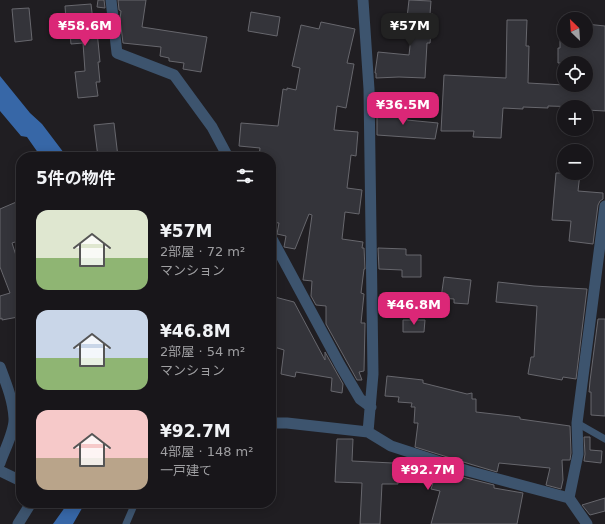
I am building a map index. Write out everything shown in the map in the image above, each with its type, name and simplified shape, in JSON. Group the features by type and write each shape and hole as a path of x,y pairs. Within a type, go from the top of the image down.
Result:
{"street":[{"path":"112,0 117,53 174,75 212,127 225,152"},
{"path":"363,0 369,105 373,374 368,432"},
{"path":"570,498 578,454 577,423 605,206"},
{"path":"276,247 360,399 371,407"},
{"path":"0,367 10,395 14,419 13,429 0,463"},
{"path":"276,423 368,432 391,446 468,471 570,498 587,524"},
{"path":"0,471 16,479"},
{"path":"18,524 28,508"}],"lane":[{"path":"577,423 605,439"},
{"path":"126,524 133,508"}],"water":[{"path":"0,76 30,113 42,124 63,152 38,152 27,137 21,136 0,111"},
{"path":"64,508 82,508 73,524 53,524"}],"building":[{"path":"98,0 104,0 105,8 97,7"},
{"path":"118,0 146,0 142,27 207,37 201,72 183,69 184,63 169,61 169,58 160,56 161,47 123,43 120,19 121,11 119,10"},
{"path":"409,0 431,1 430,14 433,14 430,43 427,43 425,78 376,78 375,73 378,52 409,55 413,19 407,18"},
{"path":"91,4 93,21 96,21 100,62 98,62 100,82 96,82 98,96 78,98 75,72 85,71 83,43 71,44 70,34 67,34 65,6"},
{"path":"29,8 32,40 15,42 12,9"},
{"path":"251,12 280,17 277,36 248,31"},
{"path":"507,20 527,20 526,46 529,46 528,83 557,85 557,92 593,92 593,56 558,56 558,48 593,48 593,25 605,26 605,111 593,110 593,100 557,100 557,106 548,106 548,108 503,108 501,138 473,137 474,131 441,131 444,75 506,78"},
{"path":"321,22 355,29 347,63 354,64 346,108 337,106 334,130 358,132 356,156 351,155 347,188 362,190 359,214 345,212 342,239 363,242 362,248 364,248 365,269 361,293 364,294 361,323 365,323 364,371 359,372 362,380 357,380 326,324 326,306 316,305 311,296 312,281 303,280 312,215 309,214 295,249 284,247 286,236 277,234 279,223 276,223 276,152 260,152 260,148 239,146 241,123 278,126 283,89 287,90 287,88 296,90 300,68 292,66 301,25 319,29"},
{"path":"377,109 394,109 407,115 407,120 438,123 435,139 377,135"},
{"path":"114,123 117,152 97,152 94,125"},
{"path":"556,173 557,180 579,180 578,191 603,193 603,199 598,205 593,244 569,241 571,221 552,220"},
{"path":"16,202 16,242 12,243 16,255 16,317 2,320 2,318 0,319 0,296 10,293 0,267 0,209"},
{"path":"378,248 406,249 406,255 421,255 421,277 402,277 402,270 379,269"},
{"path":"444,277 471,280 468,304 454,303 454,299 441,298"},
{"path":"498,282 587,289 576,379 563,377 562,380 528,374 531,357 534,357 537,306 496,302"},
{"path":"276,297 294,302 325,360 325,352 343,384 342,393 331,391 332,378 296,372 295,377 281,374 284,350 276,348"},
{"path":"598,319 605,319 605,416 591,415 591,392 589,392"},
{"path":"403,320 425,320 424,332 403,332"},
{"path":"387,376 423,380 423,383 467,394 472,393 472,399 476,399 476,412 520,417 520,419 570,426 570,460 562,460 563,480 561,489 546,485 550,468 499,463 497,472 415,447 418,423 414,423 415,407 411,407 412,403 398,402 399,397 385,396"},
{"path":"584,437 590,437 590,450 602,451 601,463 584,461"},
{"path":"337,439 353,439 352,461 413,464 414,461 466,478 494,485 494,488 523,493 517,524 431,524 440,491 431,489 433,483 398,482 398,484 382,484 380,524 360,524 362,483 335,482"},
{"path":"605,498 605,511 590,515 582,505"}]}
